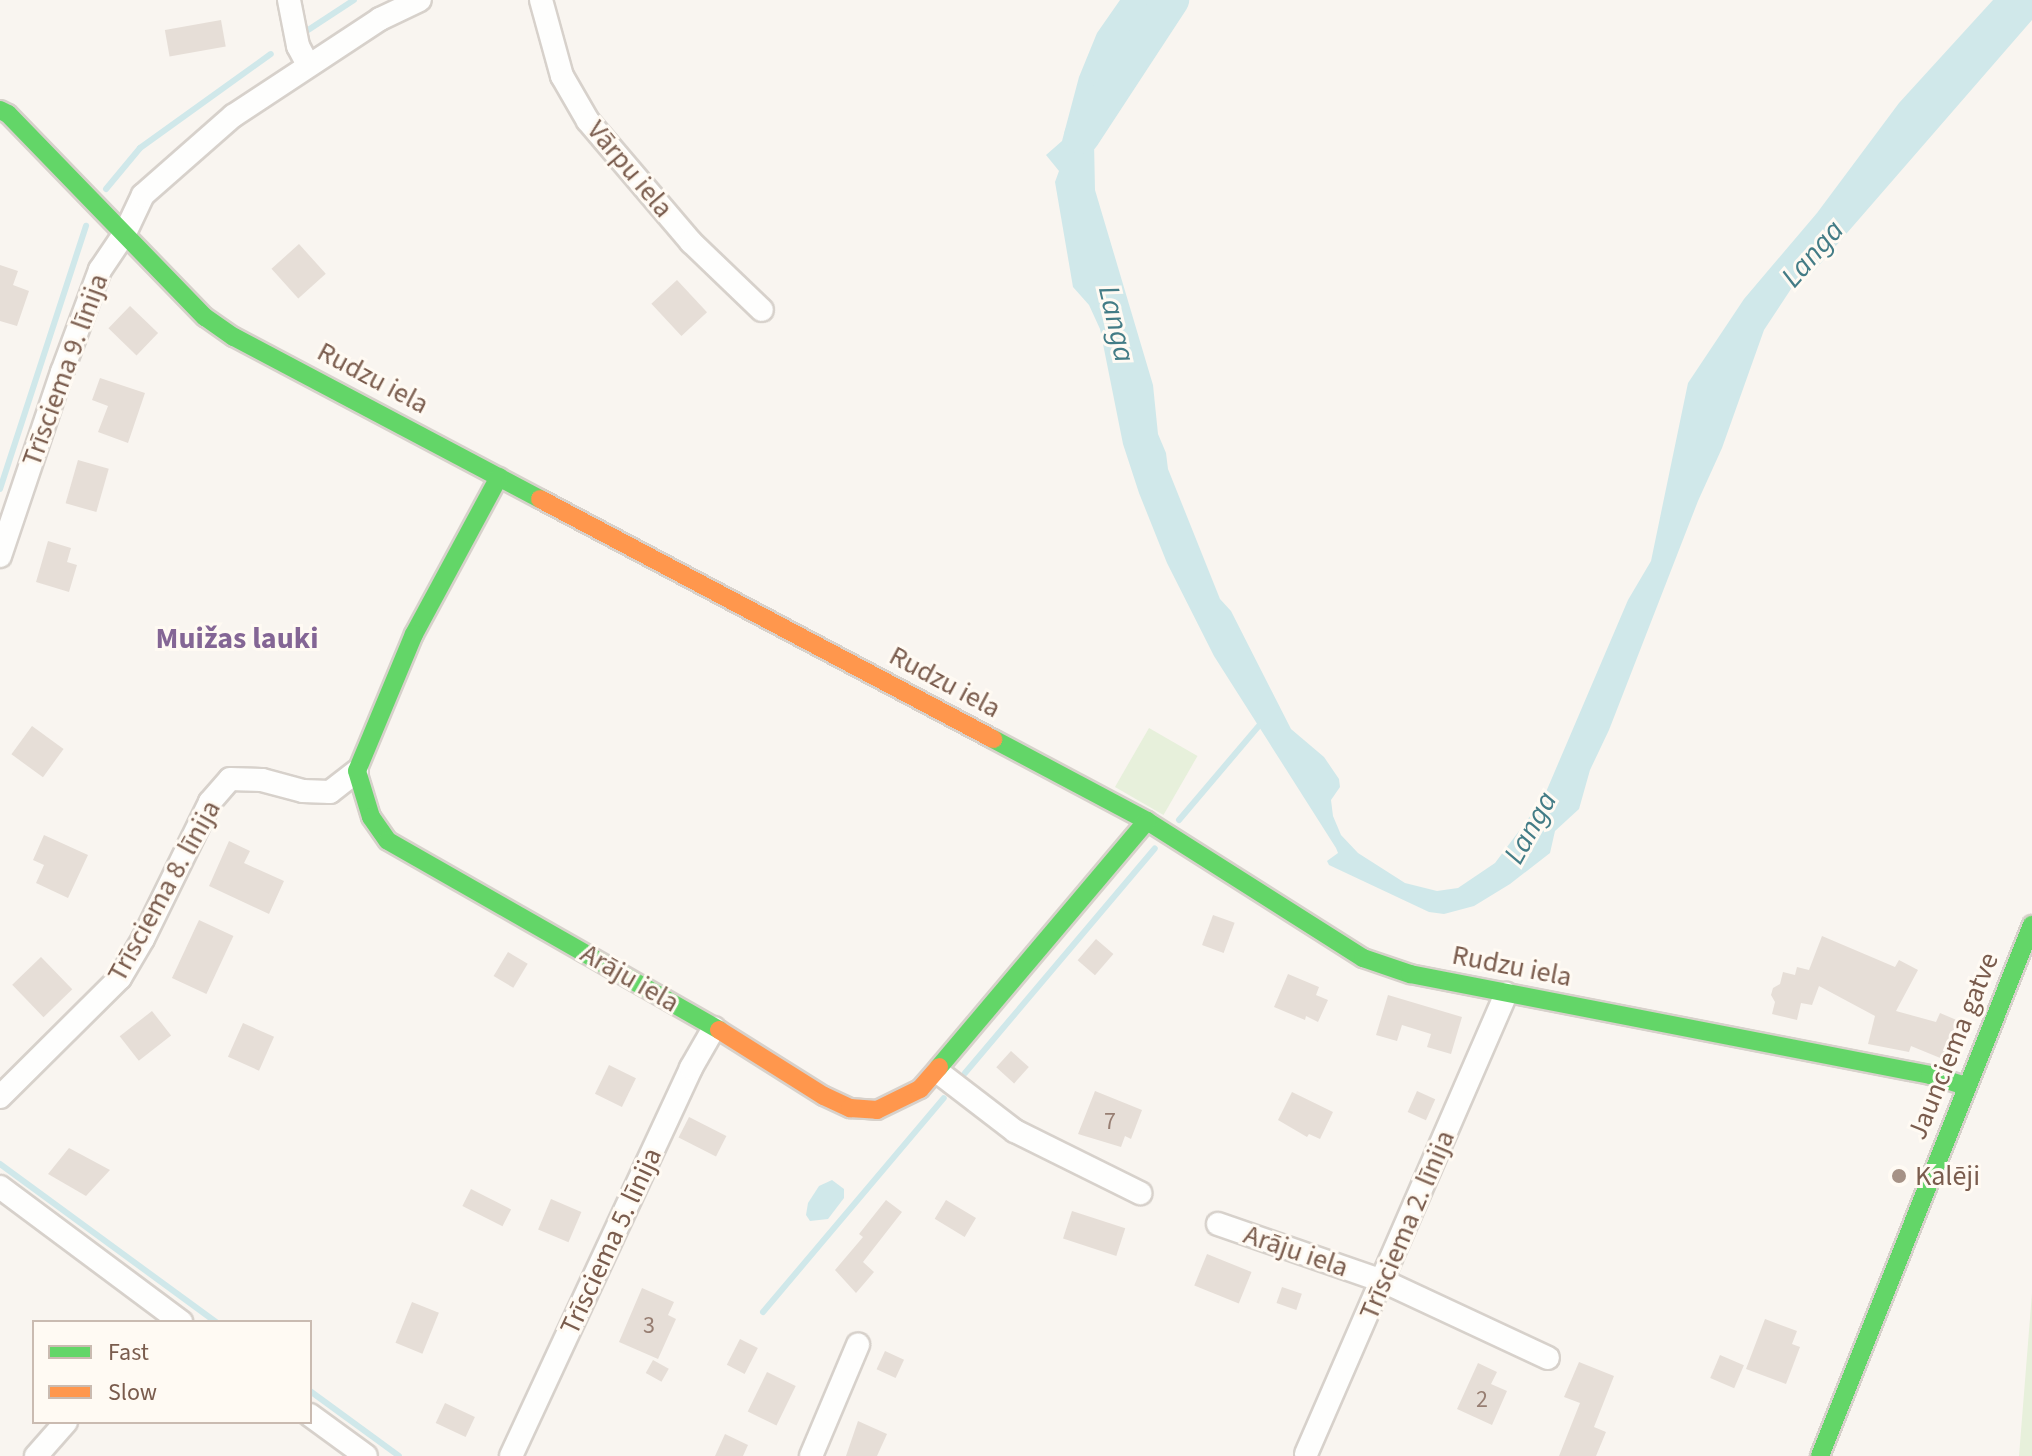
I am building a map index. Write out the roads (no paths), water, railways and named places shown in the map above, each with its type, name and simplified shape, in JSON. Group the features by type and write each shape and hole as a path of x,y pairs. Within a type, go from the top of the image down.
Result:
{"street":[{"path":"289,0 298,46 308,65"},
{"name":"Trīsciema 9. līnija","path":"0,556 100,270 125,233 143,195 233,116 380,19 420,0"},
{"name":"Vārpu iela","path":"541,0 562,76 588,121 691,242 762,310"},
{"name":"Rudzu iela","path":"0,110 205,317 234,337 1147,821 1383,968 1930,1075 1966,1086"},
{"path":"357,771 414,634 499,477"},
{"name":"Arāju iela","path":"357,771 371,817 388,841 850,1108 877,1110 899,1102 938,1072 1147,821"},
{"name":"Trīsciema 8. līnija","path":"0,1097 120,978 143,939 210,802 230,779 262,780 303,791 330,792 357,771"},
{"name":"Jaunciema gatve","path":"1820,1456 2032,925"},
{"name":"Trīsciema 2. līnija","path":"1306,1454 1506,994"},
{"name":"Trīsciema 5. līnija","path":"511,1456 691,1068 714,1028"},
{"path":"938,1072 1015,1131 1140,1193"},
{"path":"0,1187 166,1318"},
{"name":"Arāju iela","path":"1218,1224 1383,1281 1548,1358"},
{"path":"811,1456 858,1345"},
{"path":"312,1417 358,1454"},
{"path":"36,1456 64,1424"}],"water":[{"path":"1120,0 1172,0 1159,14 1136,52 1120,65 1097,123 1094,142 1095,190 1153,385 1158,434 1166,453 1168,469 1220,599 1231,611 1291,729 1324,757 1339,779 1340,787 1331,800 1333,816 1341,835 1358,853 1405,883 1437,891 1458,888 1495,863 1543,799 1628,600 1651,561 1688,383 1744,299 1817,213 1899,103 1993,0 2032,0 2032,20 1814,271 1791,289 1764,330 1722,448 1698,501 1609,730 1590,770 1579,809 1555,831 1550,853 1510,884 1474,906 1444,914 1429,912 1329,865 1327,861 1338,853 1336,848 1214,656 1167,563 1139,493 1123,444 1100,329 1089,305 1073,287 1055,182 1059,171 1046,155 1062,141 1079,77 1097,33"},
{"path":"832,1180 844,1189 844,1198 828,1219 810,1221 806,1215 808,1203 819,1186"}],"waterway":[{"path":"302,34 354,0"},
{"name":"Langa","path":"1082,136 1171,0"},
{"path":"106,189 140,148 271,54"},
{"path":"0,489 86,226"},
{"path":"1179,820 1262,722"},
{"path":"965,1073 1155,848"},
{"path":"763,1312 944,1098"},
{"path":"0,1164 213,1320"},
{"path":"312,1392 399,1456"}],"place":[{"name":"Kalēji","path":"1899,1176"}],"district":[{"name":"Muižas lauki","path":"237,639"}]}
